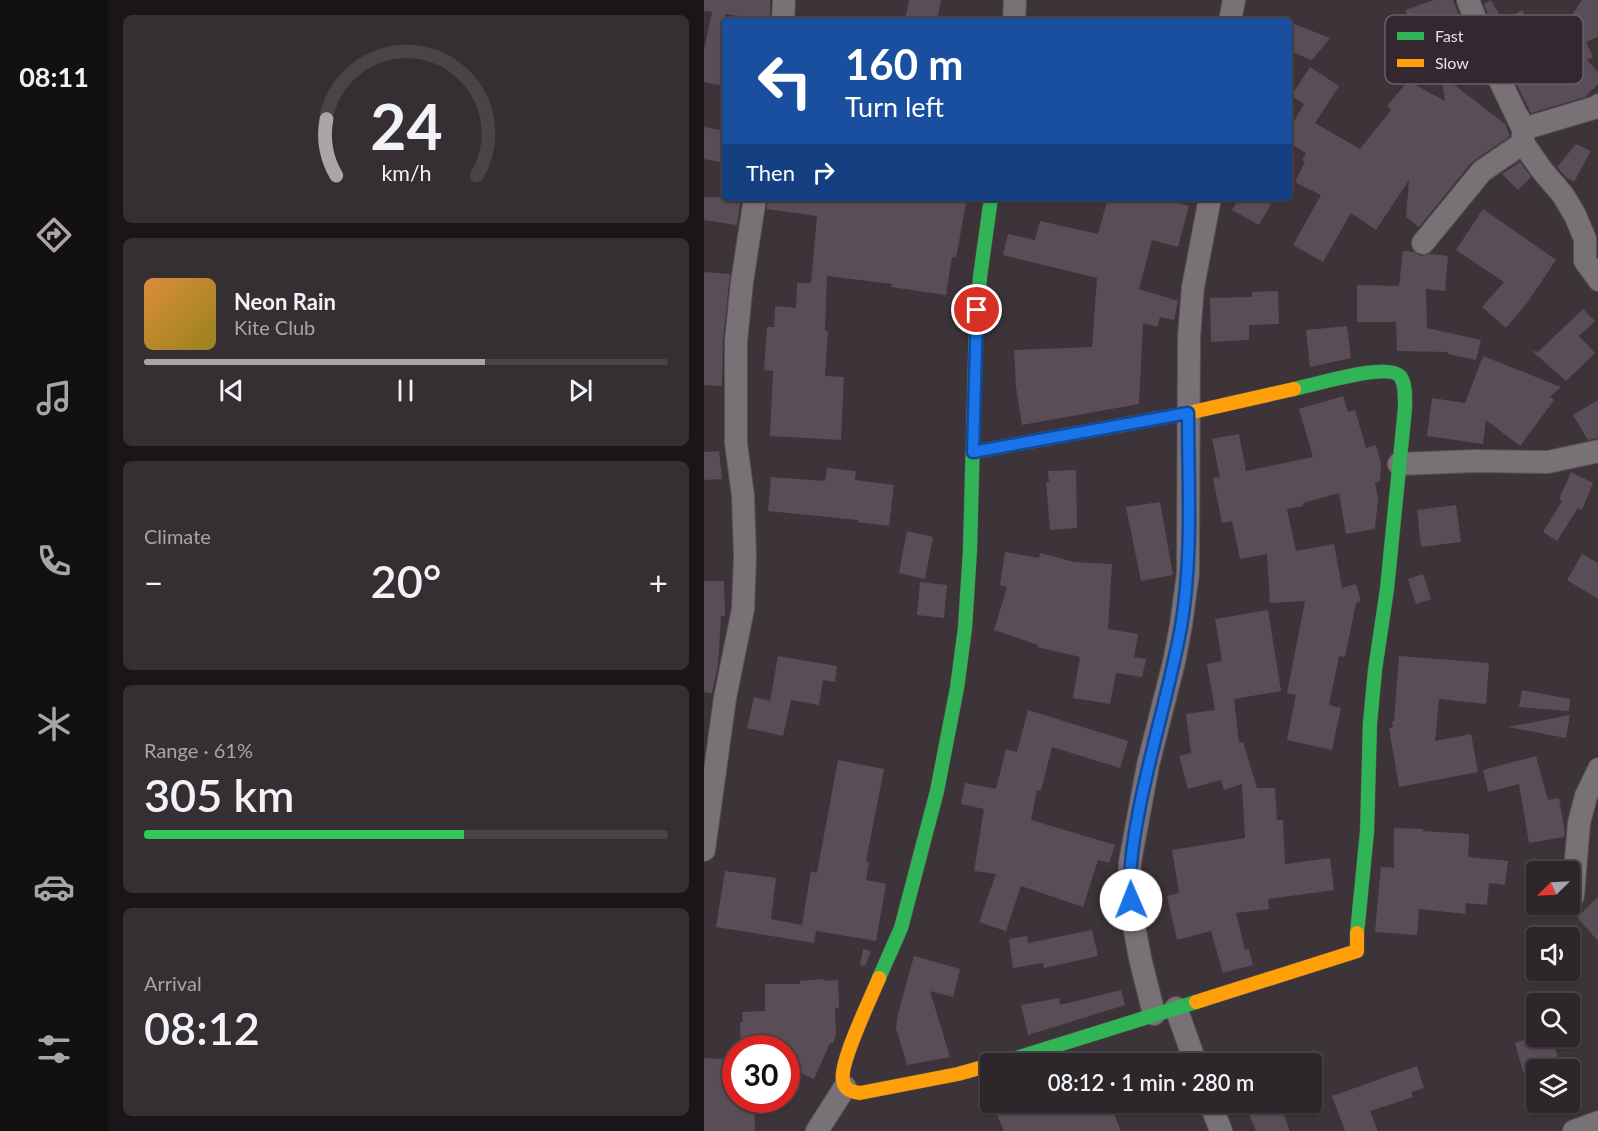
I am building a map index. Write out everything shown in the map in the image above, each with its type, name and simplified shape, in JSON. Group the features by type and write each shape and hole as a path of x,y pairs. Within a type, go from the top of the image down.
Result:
{"street":[{"path":"783,18 784,0"},
{"path":"1014,18 1015,0"},
{"path":"1231,18 1234,0"},
{"path":"1468,0 1474,15"},
{"path":"1501,84 1523,136 1541,169 1563,195 1575,216 1585,240 1585,261 1598,280"},
{"path":"1423,243 1482,171 1523,136 1598,105"},
{"path":"704,850 725,698 743,609 745,544 743,496 736,443 736,342 742,282 755,201"},
{"path":"980,1068 883,1090 851,1092 845,1087 842,1079 856,1030 901,928 937,791 957,688 965,628 979,287 991,201"},
{"path":"1154,1014 1132,915 1129,885 1130,862 1148,765 1181,625 1188,573 1189,337 1193,286 1209,201"},
{"path":"973,452 1188,413 1378,370 1392,370 1401,377 1404,391 1405,408 1387,589 1370,723 1367,831 1358,912 1357,951 1032,1053"},
{"path":"1399,464 1475,461 1548,462 1598,451"},
{"path":"1576,861 1579,823 1586,796 1598,770"},
{"path":"1176,1008 1192,1053"},
{"path":"817,1131 845,1087"},
{"path":"1214,1113 1221,1131"},
{"path":"1574,1131 1598,1122"}],"building":[{"path":"704,0 770,0 770,18 725,14 725,18 722,18 722,85 704,82 704,50 712,12 704,11"},
{"path":"909,0 941,0 938,18 906,18"},
{"path":"1434,0 1453,0 1459,15 1407,15 1405,10"},
{"path":"1491,0 1500,15 1488,15 1484,4"},
{"path":"1582,0 1598,0 1598,37 1586,42 1593,57 1587,60 1598,72 1598,84 1585,97 1531,113 1516,84 1583,84 1583,15 1572,15"},
{"path":"1522,10 1525,15 1513,15"},
{"path":"1292,23 1330,38 1312,60 1292,52"},
{"path":"1310,67 1339,86 1315,123 1360,149 1391,110 1387,106 1405,84 1414,84 1445,101 1442,84 1453,84 1505,124 1510,136 1472,162 1419,227 1406,217 1409,180 1376,230 1351,213 1323,262 1293,245 1321,195 1295,182 1305,162 1302,160 1306,153 1292,145 1292,125 1304,104 1292,94"},
{"path":"704,127 722,130 722,162 704,159"},
{"path":"1576,144 1591,151 1574,182 1557,167"},
{"path":"1520,162 1531,177 1518,190 1502,174"},
{"path":"704,197 722,197 722,201 741,201 737,225 704,220"},
{"path":"768,201 966,201 956,258 952,257 946,295 891,287 892,284 827,276 825,331 828,331 825,376 844,377 841,440 770,436 773,371 764,370 767,327 774,327 775,306 796,308 797,283 811,283 817,216 767,209"},
{"path":"1107,201 1170,201 1189,206 1178,247 1152,240 1139,289 1178,301 1174,320 1160,317 1157,327 1143,323 1139,404 1022,425 1016,387 1014,350 1092,347 1097,278 1003,255 1008,234 1035,240 1040,221 1098,234"},
{"path":"1237,201 1266,201 1271,204 1259,225 1232,210"},
{"path":"1483,209 1556,260 1527,303 1506,328 1482,307 1504,282 1456,250"},
{"path":"1403,251 1414,252 1421,256 1430,254 1448,256 1445,291 1426,289 1427,328 1481,340 1476,360 1447,352 1397,351 1396,322 1357,322 1357,285 1399,286"},
{"path":"704,272 730,274 723,340 722,386 704,385"},
{"path":"1278,291 1279,324 1249,325 1249,340 1211,342 1210,298 1252,297 1252,292"},
{"path":"1583,309 1595,321 1579,336 1595,353 1566,381 1532,351 1538,352"},
{"path":"1347,326 1351,358 1310,367 1306,330"},
{"path":"1483,356 1561,387 1550,397 1554,400 1520,446 1486,420 1483,444 1427,436 1432,398 1465,403"},
{"path":"1343,396 1348,412 1355,410 1366,448 1376,445 1381,464 1380,481 1375,483 1378,499 1375,529 1346,534 1339,493 1303,503 1303,506 1287,509 1296,551 1334,544 1342,588 1356,584 1361,601 1356,603 1345,657 1339,656 1329,705 1341,708 1332,750 1287,740 1296,695 1287,693 1305,601 1270,603 1267,554 1240,559 1232,521 1222,523 1213,478 1220,477 1212,439 1239,434 1246,471 1313,457 1299,409"},
{"path":"1598,400 1598,438 1588,440 1573,415"},
{"path":"719,451 722,479 704,480 704,452"},
{"path":"827,468 856,471 855,480 894,485 889,526 857,522 858,520 768,511 771,477 825,481"},
{"path":"1076,470 1077,528 1050,530 1046,482 1049,482 1048,471"},
{"path":"1571,472 1593,483 1582,510 1578,508 1557,541 1543,532 1562,501 1559,499"},
{"path":"1160,502 1173,575 1141,581 1126,507"},
{"path":"1456,505 1461,542 1421,547 1417,510"},
{"path":"907,531 933,537 925,579 899,573"},
{"path":"1005,552 1039,558 1040,553 1074,562 1112,564 1108,629 1138,634 1134,657 1146,659 1142,677 1116,673 1110,704 1073,698 1080,657 1037,647 1038,645 994,630 1007,587 1000,585"},
{"path":"1582,554 1598,563 1598,599 1567,580"},
{"path":"1423,574 1431,599 1416,604 1408,579"},
{"path":"704,581 724,581 725,616 721,616 718,665 712,693 704,692"},
{"path":"920,582 947,585 944,618 917,615"},
{"path":"1268,610 1281,691 1234,699 1239,743 1243,742 1257,788 1275,788 1277,820 1283,820 1285,864 1330,858 1334,890 1268,899 1269,909 1236,913 1245,950 1249,949 1253,965 1223,973 1211,931 1177,940 1167,896 1179,893 1172,850 1245,838 1242,784 1224,790 1221,780 1188,789 1179,756 1191,753 1186,714 1215,710 1207,664 1222,661 1215,619"},
{"path":"778,656 837,666 835,682 823,680 819,705 791,700 783,736 747,728 754,697 770,701"},
{"path":"1399,656 1489,663 1486,704 1439,699 1435,741 1471,734 1478,772 1399,787 1389,728 1393,727 1392,722 1394,721"},
{"path":"1522,690 1570,699 1569,711 1519,707"},
{"path":"1028,710 1128,741 1120,768 1052,747 1041,791 1037,790 1031,820 1115,845 1109,863 1098,860 1083,907 1021,886 1006,931 979,922 996,874 974,871 984,809 961,804 965,783 996,789 1006,749 1017,752"},
{"path":"1570,715 1566,738 1508,727"},
{"path":"1536,756 1548,800 1559,798 1565,833 1564,837 1529,843 1519,784 1488,792 1483,770"},
{"path":"838,760 884,769 866,861 869,862 866,880 886,884 876,941 816,931 814,943 716,927 725,871 776,878 771,919 802,925 811,871 817,873"},
{"path":"1394,828 1469,834 1468,857 1508,861 1505,885 1489,883 1487,905 1466,903 1465,914 1419,909 1417,935 1375,932 1381,867 1394,868"},
{"path":"1598,897 1598,941 1577,917"},
{"path":"1092,930 1098,956 1044,968 1043,963 1013,968 1009,939 1027,936 1028,943"},
{"path":"863,949 871,951 865,966 860,965"},
{"path":"914,956 960,969 953,997 930,991 950,1057 907,1065 896,1028"},
{"path":"838,980 839,1008 835,1008 836,1035 814,1079 800,1072 800,1035 740,1035 742,1012 765,1011 765,984 800,984 800,981"},
{"path":"1121,990 1125,1005 1028,1035 1021,1005 1059,998 1060,1005"},
{"path":"1526,1040 1526,1047 1555,1047 1558,1059 1526,1059 1526,1071 1523,1072 1515,1043"},
{"path":"704,1058 722,1059 722,1113 754,1113 755,1131 704,1131"},
{"path":"1417,1066 1424,1088 1411,1092 1413,1097 1370,1111 1378,1131 1345,1131 1332,1096"},
{"path":"996,1113 1114,1113 1121,1131 1004,1131"},
{"path":"1283,1113 1290,1131 1256,1131 1249,1114"}],"traffic: fast":[{"path":"879,978 901,928 937,791 957,688 965,628 970,550 976,326 991,201"},
{"path":"1294,389 1366,373 1393,372 1400,376 1405,391 1387,589 1370,723 1367,832 1357,933"},
{"path":"1032,1053 1196,1002"}],"traffic: slow":[{"path":"973,452 1188,413 1294,389"},
{"path":"1196,1002 1357,951 1357,933"},
{"path":"879,978 856,1030 846,1060 843,1080 847,1088 860,1093 980,1068"}],"route":[{"path":"977,310 973,452 1188,413 1188,573 1174,662 1148,765 1134,834 1130,862 1131,900"}]}
